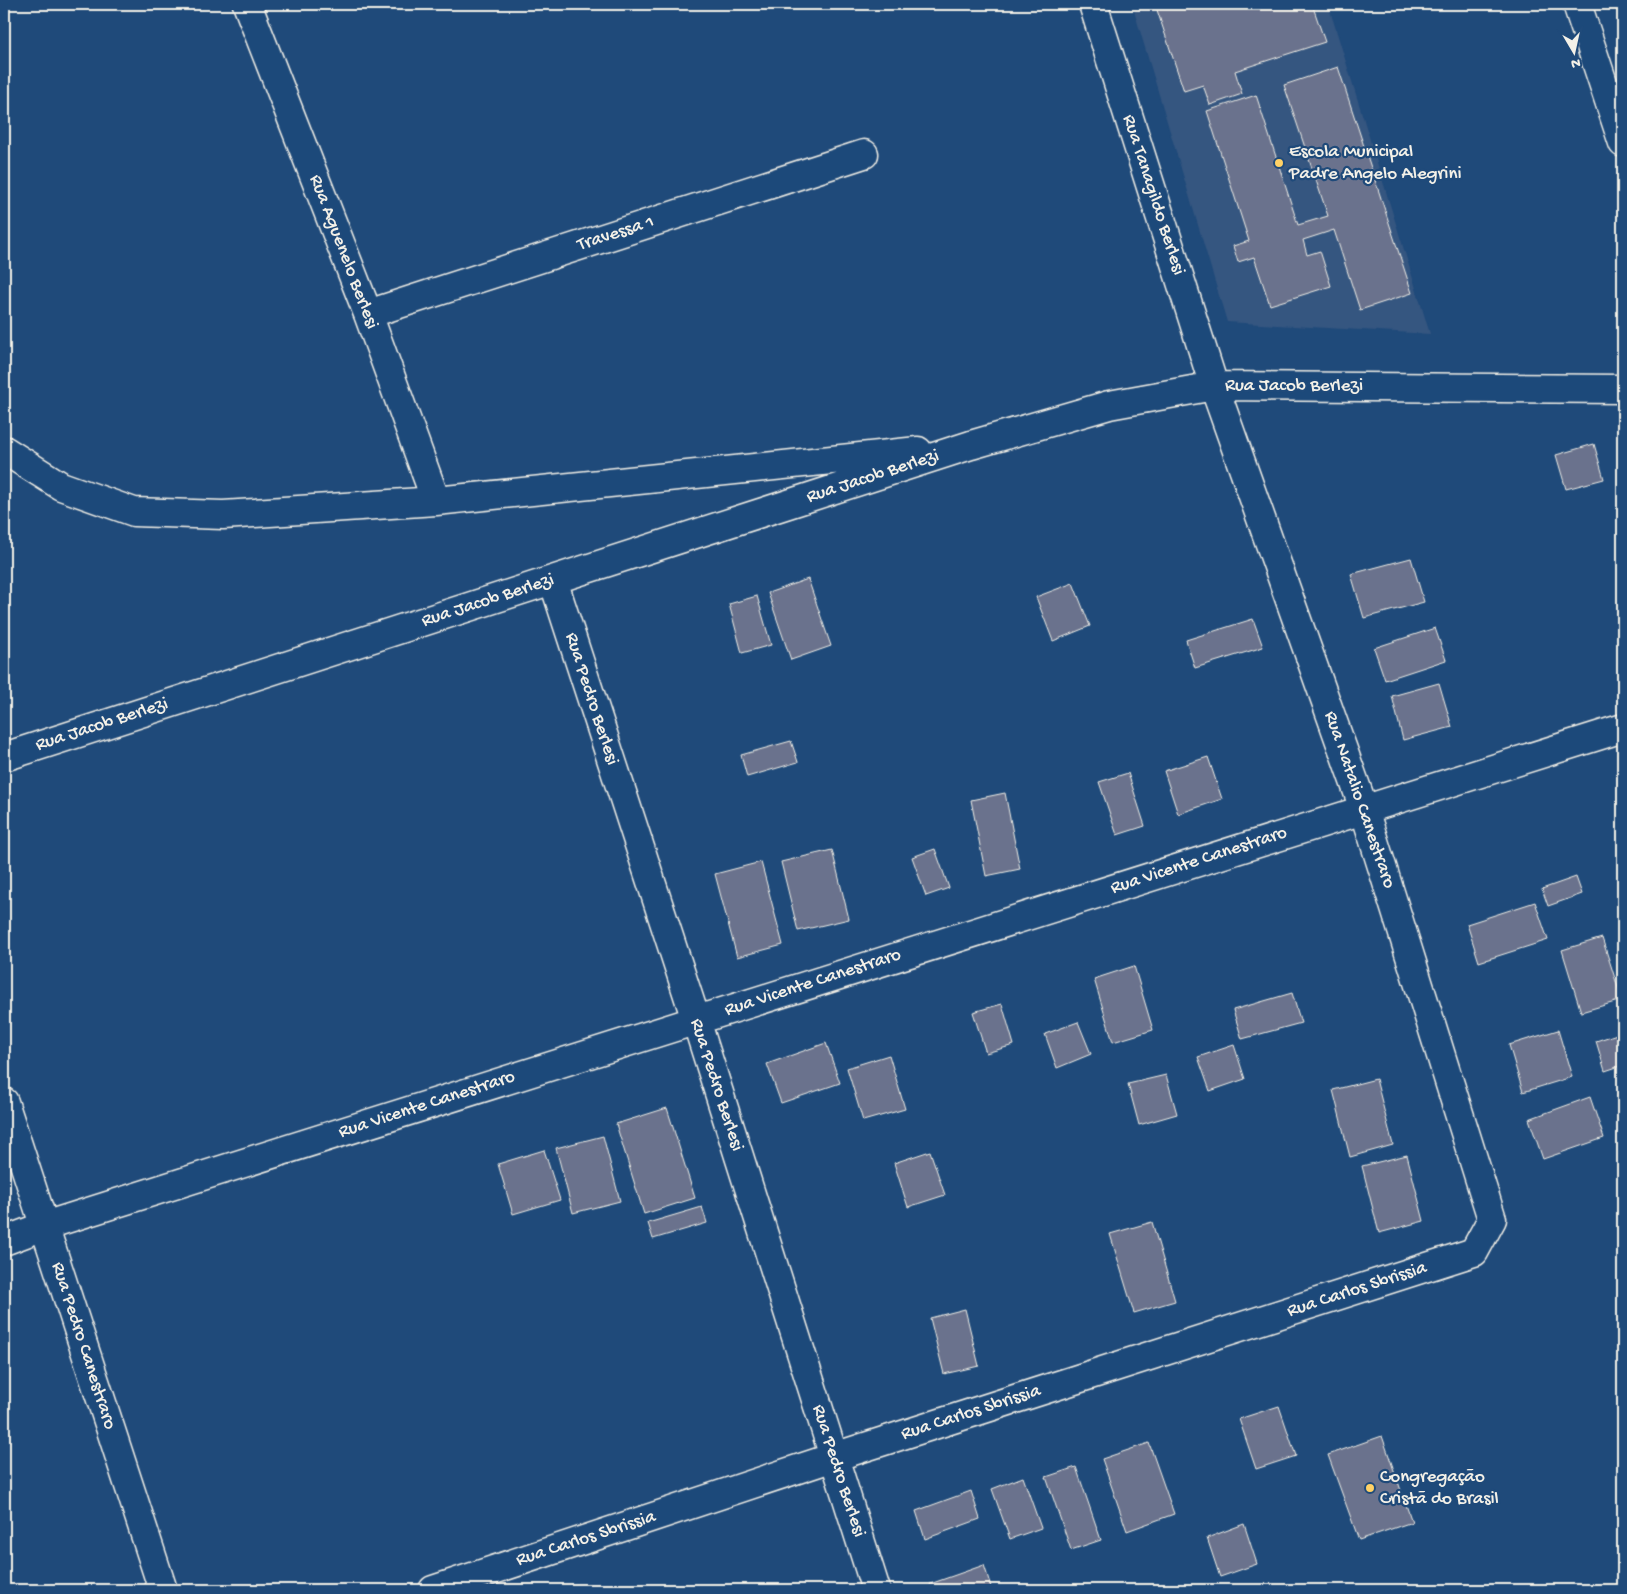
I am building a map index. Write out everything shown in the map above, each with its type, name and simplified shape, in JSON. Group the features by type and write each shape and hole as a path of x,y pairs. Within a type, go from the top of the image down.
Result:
{"street":[{"name":"Rua Aguenelo Berlesi","path":"247,4 368,314 436,501"},
{"name":"Rua Tanagildo Berlesi","path":"1093,4 1214,386"},
{"path":"1577,4 1623,143"},
{"name":"Travessa 1","path":"368,314 864,154"},
{"name":"Rua Jacob Berlezi","path":"4,757 971,445 1109,405 1214,386 1623,389"},
{"name":"Rua Natalio Canestraro","path":"1214,386 1364,809 1492,1219"},
{"name":"Rua Jacob Berlezi","path":"4,450 61,486 134,512 223,515 436,501 971,445"},
{"name":"Rua Pedro Berlesi","path":"553,580 696,1020 876,1590"},
{"name":"Rua Vicente Canestraro","path":"4,1241 44,1226 1623,728"},
{"name":"Rua Pedro Canestraro","path":"4,1102 162,1590"},
{"name":"Rua Carlos Sbrissia","path":"434,1590 834,1457 1474,1252 1492,1219"}],"shaded area":[{"name":"Escola Municipal Padre Angelo Alegrini","path":"1132,4 1328,4 1430,334 1227,322"}],"building":[{"path":"1155,4 1312,4 1325,42 1235,71 1242,94 1210,105 1203,85 1184,91"},
{"path":"1338,67 1412,293 1360,310 1334,230 1303,240 1307,255 1320,251 1331,286 1270,305 1254,257 1238,262 1233,246 1249,241 1207,111 1256,95 1298,225 1328,216 1284,85"},
{"path":"1594,444 1604,479 1566,489 1556,455"},
{"path":"1411,558 1424,602 1364,618 1351,574"},
{"path":"808,579 831,646 791,660 768,593"},
{"path":"1073,583 1090,626 1053,641 1036,597"},
{"path":"757,596 771,645 742,653 729,604"},
{"path":"1253,619 1263,647 1195,668 1186,640"},
{"path":"1435,628 1446,660 1385,680 1374,648"},
{"path":"1439,683 1452,727 1403,740 1392,696"},
{"path":"791,741 798,762 747,777 741,755"},
{"path":"1208,757 1222,799 1178,814 1164,771"},
{"path":"1128,773 1145,826 1117,835 1099,782"},
{"path":"1005,793 1020,869 986,876 971,800"},
{"path":"935,849 949,888 926,896 912,857"},
{"path":"832,850 849,919 798,931 781,862"},
{"path":"761,862 783,945 737,957 715,874"},
{"path":"1576,877 1582,894 1548,906 1542,889"},
{"path":"1535,902 1548,940 1479,962 1467,924"},
{"path":"1602,938 1622,1000 1581,1012 1562,950"},
{"path":"1134,966 1153,1030 1113,1042 1094,979"},
{"path":"1292,993 1301,1023 1242,1039 1233,1010"},
{"path":"1002,1004 1014,1045 986,1053 973,1012"},
{"path":"1078,1022 1091,1054 1057,1068 1045,1034"},
{"path":"1558,1030 1572,1077 1523,1092 1509,1045"},
{"path":"1623,1032 1623,1065 1605,1071 1596,1041"},
{"path":"826,1043 840,1083 781,1103 767,1064"},
{"path":"1234,1045 1245,1079 1210,1091 1198,1057"},
{"path":"889,1055 905,1109 863,1121 847,1068"},
{"path":"1166,1075 1177,1114 1139,1125 1128,1084"},
{"path":"1376,1079 1393,1145 1350,1157 1333,1090"},
{"path":"1590,1097 1604,1138 1543,1159 1529,1119"},
{"path":"667,1108 695,1198 644,1214 616,1124"},
{"path":"603,1136 620,1201 573,1213 556,1148"},
{"path":"544,1150 560,1200 513,1214 498,1164"},
{"path":"930,1151 945,1195 908,1207 894,1163"},
{"path":"1407,1155 1424,1221 1379,1233 1362,1166"},
{"path":"702,1207 707,1223 653,1239 648,1223"},
{"path":"1152,1222 1175,1301 1134,1313 1110,1234"},
{"path":"965,1309 979,1366 944,1374 930,1318"},
{"path":"1279,1406 1296,1456 1256,1469 1239,1419"},
{"name":"Congregação Cristã do Brasil","path":"1382,1436 1412,1522 1359,1540 1328,1455"},
{"path":"1149,1443 1174,1514 1127,1531 1102,1459"},
{"path":"1076,1467 1101,1540 1071,1550 1046,1477"},
{"path":"1023,1477 1041,1528 1010,1539 992,1489"},
{"path":"971,1491 980,1519 925,1539 916,1511"},
{"path":"1244,1524 1257,1564 1220,1577 1207,1538"},
{"path":"984,1565 992,1590 932,1590 930,1584"}],"place":[{"name":"Escola Municipal Padre Angelo Alegrini","path":"1279,163"},
{"name":"Congregação Cristã do Brasil","path":"1370,1488"}]}
